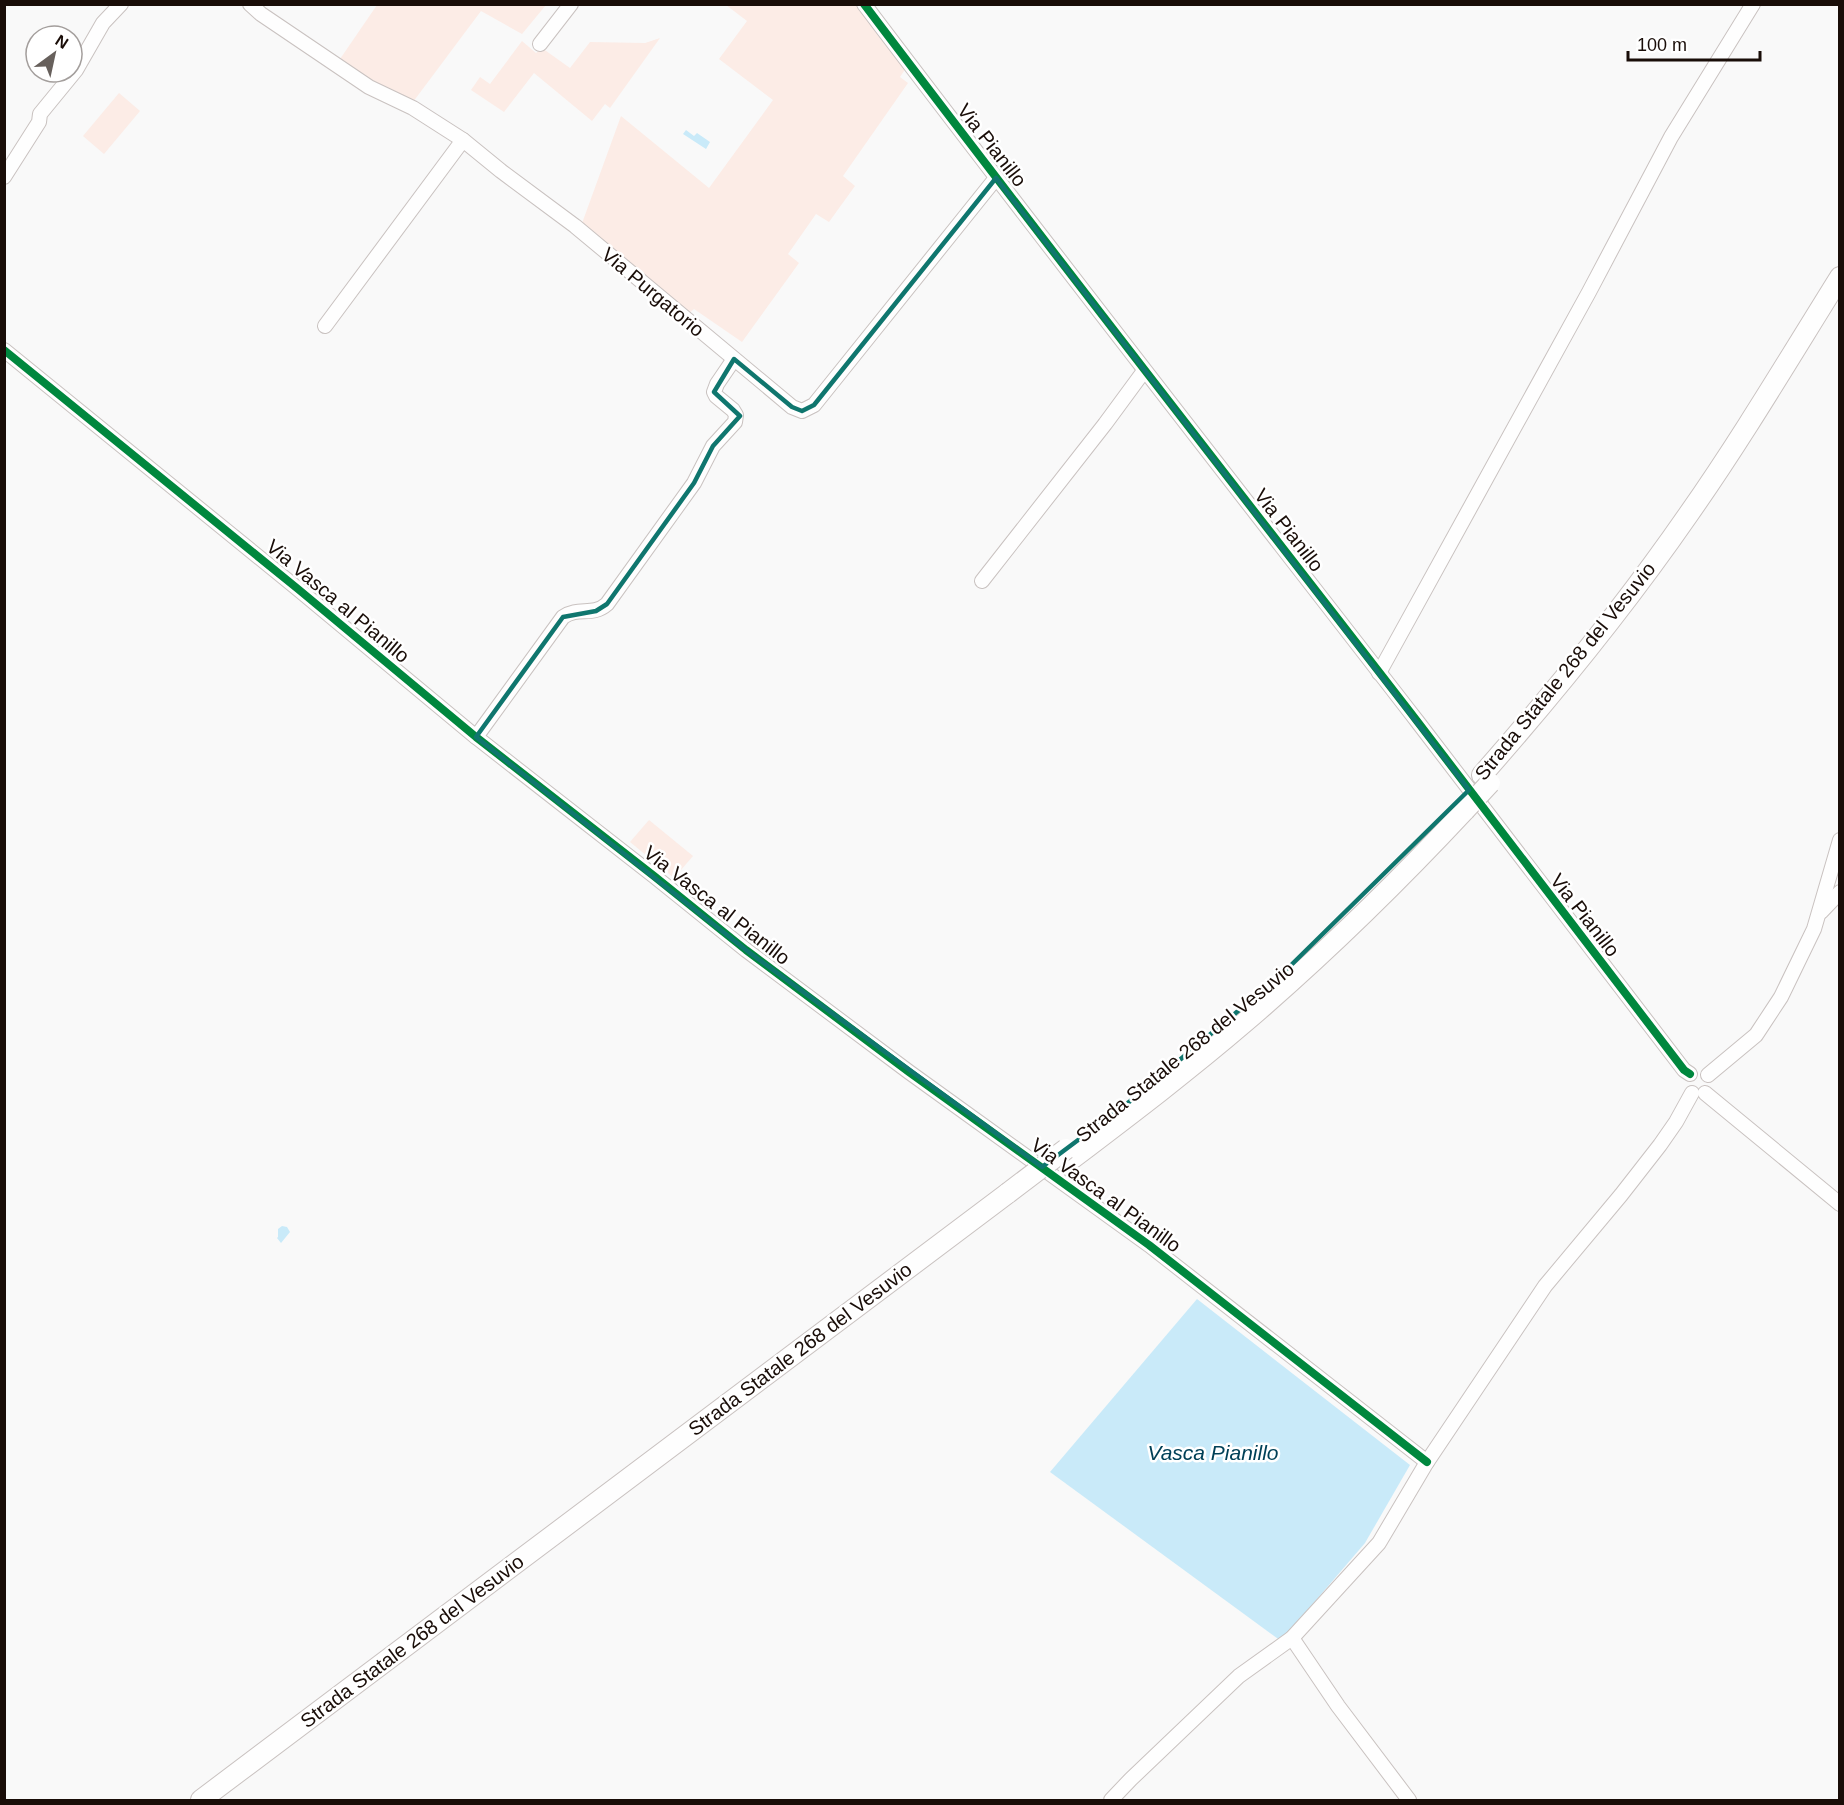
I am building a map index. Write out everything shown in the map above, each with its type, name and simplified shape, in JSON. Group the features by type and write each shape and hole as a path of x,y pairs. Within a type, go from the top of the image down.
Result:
{"highway":[{"name":"Strada Statale 268 del Vesuvio","path":"1486,779 1583,656 1676,532 1736,444 1839,277"},
{"name":"Strada Statale 268 del Vesuvio","path":"201,1800 480,1597 1011,1197 1192,1066 1289,984 1386,892 1461,806 1563,698 1612,637 1672,556 1745,450 1839,298"},
{"name":"Strada Statale 268 del Vesuvio","path":"219,1800 480,1597"}],"street":[{"path":"4,177 39,122 40,114 75,70 103,23 122,4"},
{"name":"Via Purgatorio","path":"250,4 261,14 369,87 413,108 463,140 575,226 792,407 802,411 814,405 996,178"},
{"path":"540,44 571,4"},
{"name":"Via Pianillo","path":"864,4 1144,371 1380,673 1684,1070 1690,1074"},
{"path":"1380,673 1578,313 1671,137 1753,4"},
{"path":"325,326 463,140"},
{"name":"Via Vasca al Pianillo","path":"4,350 476,737 746,950 909,1072 1149,1245 1427,1462"},
{"path":"476,737 563,617 570,612 596,611 607,604 694,483 713,447 735,422 736,415 733,410 714,392 734,359"},
{"path":"982,581 1144,371"},
{"path":"1708,1074 1756,1035 1781,997 1814,929 1839,840"},
{"path":"1818,915 1839,892"},
{"path":"1111,1800 1239,1676 1292,1638 1379,1543 1427,1462 1545,1286 1621,1195 1699,1093 1708,1090 1711,1082 1708,1074 1697,1070 1690,1074 1686,1084 1699,1093 1839,1204"},
{"path":"1292,1638 1338,1706 1409,1800"}],"highlighted area":[{"path":"996,178 1469,790 1281,975 1133,1099 1042,1167 746,950 476,737 563,617 596,611 607,604 694,483 713,446 740,416 714,392 734,359 792,407 802,411 814,405"}],"shaded area":[{"path":"377,5 546,5 522,34 481,11 413,102 367,79 340,59"},
{"path":"726,5 858,5 906,68 900,77 908,83 843,176 855,186 829,222 816,214 788,254 799,263 742,342 694,309 687,315 581,226 621,116 709,188 773,100 719,59 747,21"},
{"path":"660,38 610,108 605,104 592,121 534,73 504,112 471,90 480,77 490,84 522,41 536,53 542,48 570,68 590,42 645,43"},
{"path":"119,93 140,111 104,154 83,136"},
{"path":"649,820 693,856 674,878 630,842"}],"water":[{"path":"686,130 694,136 697,133 710,142 706,149 683,134"},
{"path":"282,1226 287,1227 290,1232 281,1243 277,1238 278,1229"},
{"name":"Vasca Pianillo","path":"1197,1299 1410,1465 1365,1543 1281,1641 1050,1472"}],"cycle path":[{"path":"864,4 1684,1070 1690,1074"},
{"path":"4,350 476,737 746,950 909,1072 1149,1245 1427,1462"}]}
